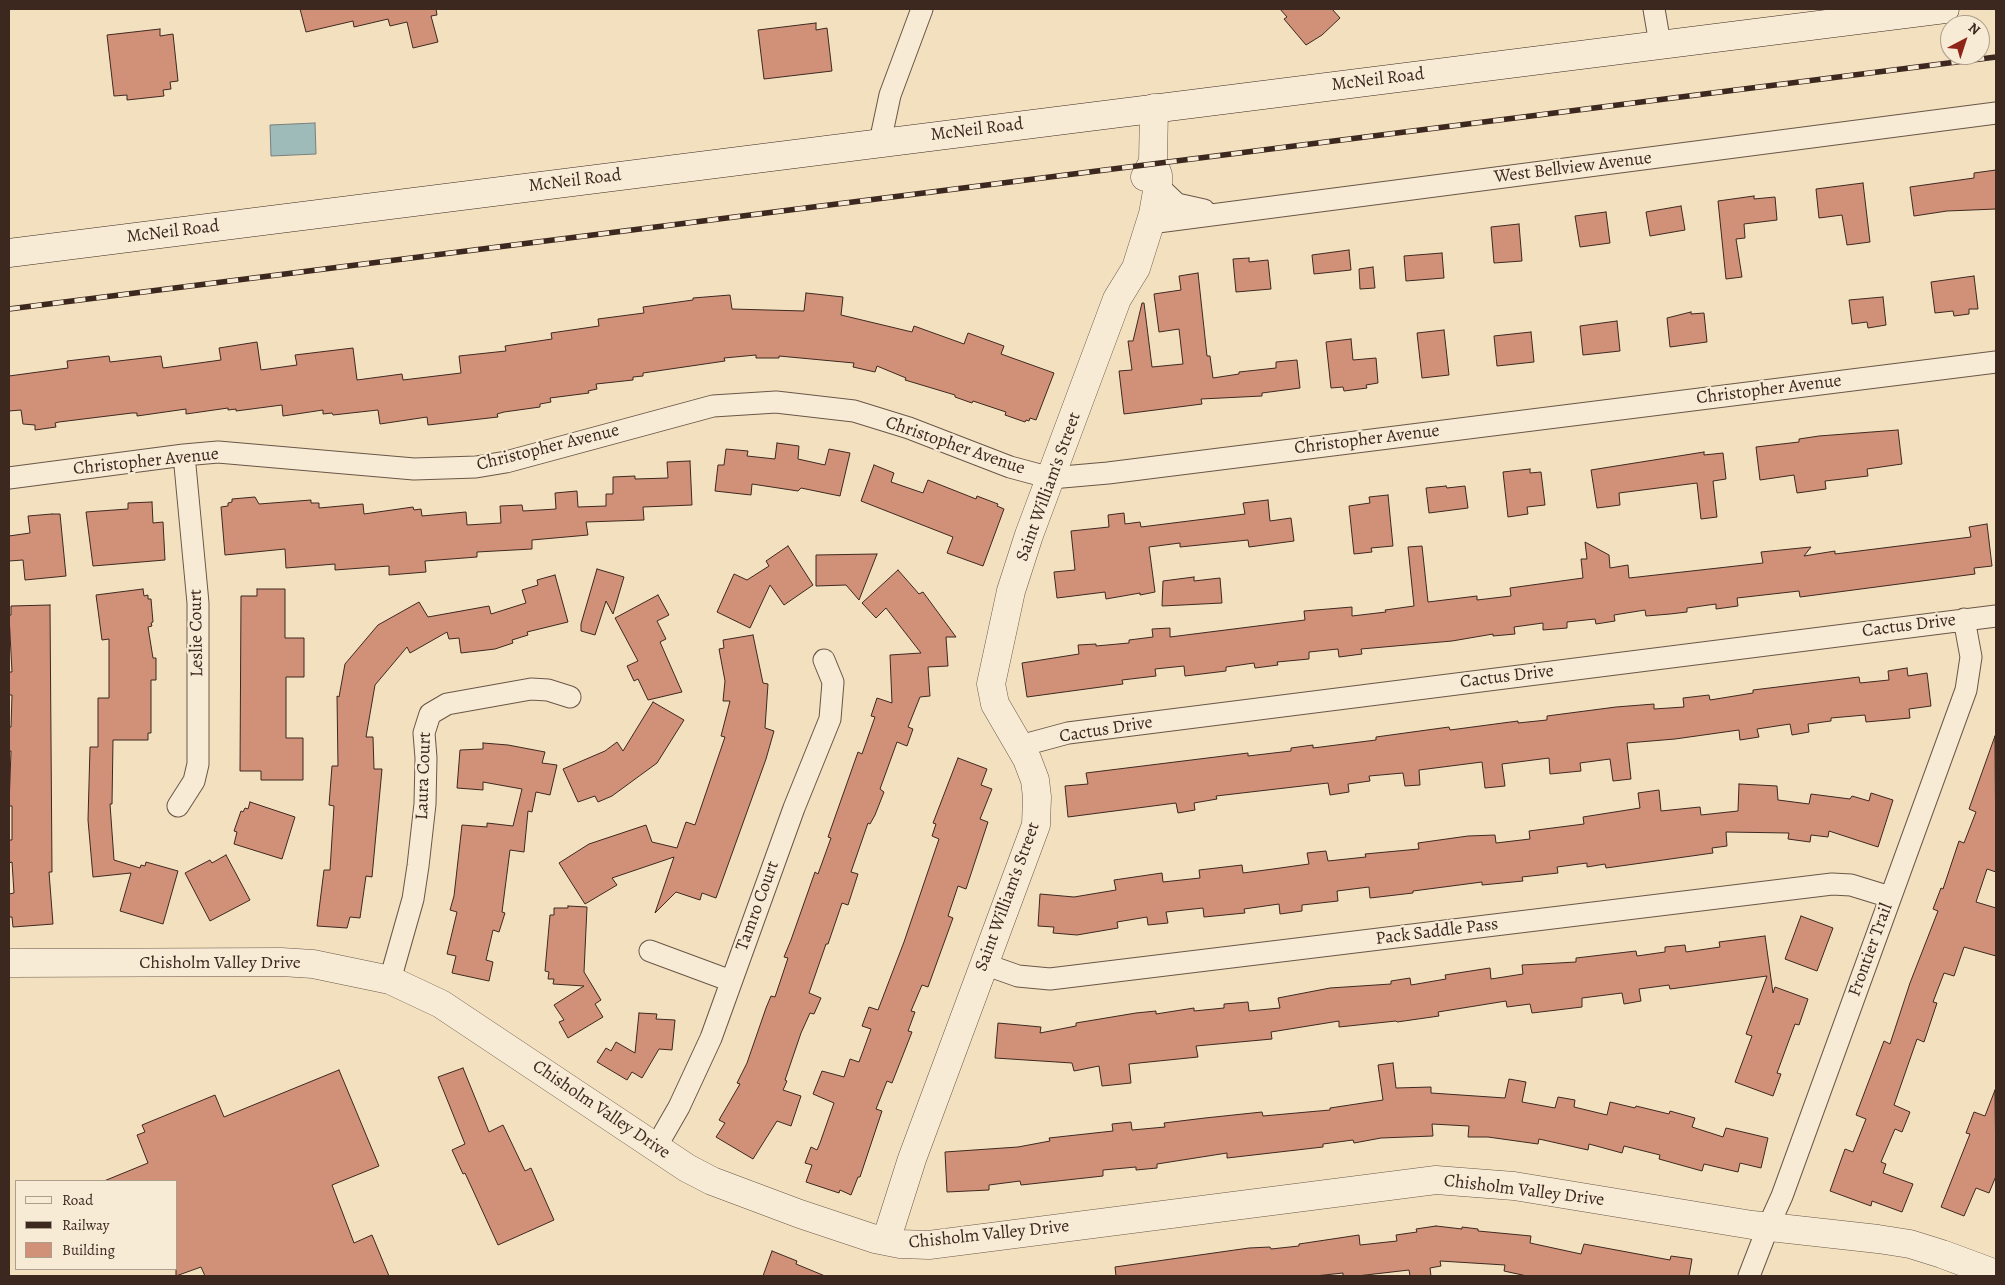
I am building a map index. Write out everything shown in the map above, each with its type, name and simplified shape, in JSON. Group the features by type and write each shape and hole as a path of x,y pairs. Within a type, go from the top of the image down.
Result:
{"street":[{"path":"880,142 890,95 922,9"},
{"path":"1654,9 1660,44"},
{"name":"McNeil Road","path":"9,253 1945,9"},
{"name":"Saint William's Street","path":"886,1242 903,1194 912,1159 1036,826 1037,797 1035,780 1027,758 1002,719 995,704 991,684 1011,591 1029,535 1117,299 1136,268 1157,199 1154,108"},
{"name":"West Bellview Avenue","path":"1150,223 1996,113"},
{"path":"1156,174 1177,204 1222,214"},
{"name":"Saint William's Street","path":"1117,299 1124,251 1146,188 1145,176 1156,174"},
{"name":"Christopher Avenue","path":"9,478 218,452 414,469 476,467 506,462 713,406 776,402 854,411 909,428 1010,466 1051,478 1108,473 1996,362"},
{"name":"Leslie Court","path":"178,806 194,781 198,764 198,603 184,455"},
{"name":"Cactus Drive","path":"1020,746 1068,733 1996,616"},
{"name":"Frontier Trail","path":"1749,1276 1782,1196 1966,690 1970,657 1964,619"},
{"name":"Tamro Court","path":"656,1147 700,1066 794,808 830,718 832,682 824,660"},
{"name":"Laura Court","path":"390,980 413,899 418,866 425,804 426,758 424,732 430,714 447,704 531,689 548,690 570,697"},
{"name":"Pack Saddle Pass","path":"984,964 1018,976 1050,979 1832,884 1851,885 1890,897"},
{"path":"650,951 731,981"},
{"name":"Chisholm Valley Drive","path":"9,964 280,962 313,964 390,980 441,1004 687,1168 712,1180 800,1214 886,1242 914,1246 929,1245 1436,1180 1514,1186 1768,1227 1910,1244 1996,1274"}],"water":[{"path":"315,123 316,154 271,156 270,125"}],"building":[{"path":"300,9 436,9 437,15 431,16 438,42 413,48 407,22 390,26 388,19 354,27 353,21 306,32"},
{"path":"1280,9 1332,9 1340,18 1322,35 1306,45 1284,19 1287,17"},
{"path":"816,23 816,30 827,28 832,71 764,79 758,30"},
{"path":"160,29 160,36 173,34 178,81 170,82 171,89 163,90 164,96 127,100 127,95 114,96 107,35"},
{"path":"1996,170 1996,209 1947,211 1914,216 1910,187 1974,178 1974,173"},
{"path":"1863,183 1870,242 1847,245 1842,215 1819,218 1816,189"},
{"path":"1754,196 1754,199 1775,197 1777,220 1744,224 1745,238 1736,239 1742,277 1726,279 1718,201"},
{"path":"1681,206 1685,230 1650,236 1646,212"},
{"path":"1606,212 1610,243 1580,247 1575,216"},
{"path":"1519,224 1522,261 1494,263 1491,227"},
{"path":"1349,250 1351,270 1314,274 1312,255"},
{"path":"1442,253 1444,278 1406,281 1404,256"},
{"path":"1249,258 1249,262 1268,260 1271,289 1236,292 1233,259"},
{"path":"1373,267 1375,288 1360,289 1359,269"},
{"path":"1198,273 1207,356 1210,356 1213,378 1239,374 1239,372 1276,368 1276,362 1297,360 1300,388 1262,393 1262,396 1201,399 1202,404 1124,414 1119,371 1132,370 1128,341 1133,341 1142,303 1144,303 1152,367 1183,364 1179,329 1159,332 1154,294 1181,290 1179,276"},
{"path":"1974,276 1978,309 1969,309 1969,314 1954,316 1953,311 1935,313 1931,282"},
{"path":"806,293 843,297 841,315 912,332 914,326 964,344 968,333 1004,346 1001,354 1054,373 1036,420 1030,418 1029,421 1026,420 1025,422 1005,415 1006,412 973,401 972,403 955,397 955,395 905,380 906,378 877,366 875,372 853,367 854,363 779,356 779,358 756,358 756,355 724,358 725,361 643,373 643,376 633,377 633,380 596,384 597,389 588,391 589,393 550,398 551,402 540,404 540,407 504,412 497,414 498,417 428,425 427,417 380,424 378,410 333,415 332,413 323,414 323,410 283,416 282,405 236,411 236,409 228,410 228,408 186,414 186,409 137,416 137,413 132,413 59,422 55,423 56,427 35,430 35,425 23,424 21,410 9,411 9,376 68,368 67,361 109,356 110,362 161,356 163,368 221,360 219,348 257,342 261,370 297,365 295,355 353,348 357,380 402,374 403,380 461,373 459,356 506,351 505,346 552,339 551,333 599,326 598,319 644,313 643,307 693,300 693,298 730,295 732,309 804,311"},
{"path":"1883,297 1886,325 1868,328 1867,322 1852,324 1849,300"},
{"path":"1691,312 1691,314 1704,313 1707,342 1670,347 1667,318"},
{"path":"1617,321 1620,351 1583,355 1580,326"},
{"path":"1444,330 1449,375 1422,378 1417,333"},
{"path":"1531,332 1534,362 1497,366 1494,336"},
{"path":"1351,339 1353,360 1376,358 1378,383 1366,385 1367,388 1344,391 1343,387 1331,388 1326,342"},
{"path":"1898,430 1902,464 1867,469 1868,476 1825,481 1826,489 1797,493 1794,475 1760,480 1756,447 1799,442 1799,439 1819,436"},
{"path":"777,443 799,446 798,459 825,465 829,449 850,453 840,496 801,488 798,491 752,484 751,495 715,491 718,465 724,465 726,449 748,451 747,456 775,459"},
{"path":"1704,452 1704,455 1723,453 1726,479 1713,481 1717,517 1701,519 1697,483 1619,493 1620,505 1597,508 1591,470"},
{"path":"690,461 692,505 643,507 644,520 586,522 588,535 532,540 532,549 477,552 477,557 425,561 426,572 389,575 389,566 335,570 335,564 286,568 285,549 225,555 221,507 228,506 232,499 255,497 259,504 311,500 311,503 319,503 319,508 363,504 364,514 413,507 414,510 421,509 422,516 466,512 467,525 501,523 500,506 522,505 523,511 556,509 555,493 577,491 578,507 606,506 606,494 613,494 613,477 635,476 635,479 668,478 667,462"},
{"path":"874,465 894,473 891,482 923,493 928,480 976,499 977,496 998,504 997,506 1004,509 983,566 947,553 953,537 861,501"},
{"path":"1530,469 1530,473 1541,472 1545,505 1527,507 1528,514 1508,517 1503,472"},
{"path":"1446,486 1447,488 1465,486 1468,508 1429,513 1426,488"},
{"path":"1388,495 1393,546 1371,548 1372,552 1354,554 1349,506 1370,503 1369,497"},
{"path":"1268,500 1270,521 1291,518 1294,541 1249,547 1248,540 1180,547 1180,543 1149,547 1155,592 1106,599 1105,592 1057,598 1054,572 1075,570 1071,531 1109,527 1108,515 1124,513 1125,524 1140,522 1141,527 1245,514 1243,503"},
{"path":"152,502 153,523 163,522 165,560 93,566 86,512 128,509 128,503"},
{"path":"60,514 66,576 25,580 23,560 9,561 9,536 30,533 28,516"},
{"path":"1987,524 1992,566 1974,568 1975,574 1800,597 1799,591 1737,598 1738,606 1716,609 1716,604 1687,608 1687,612 1646,616 1645,610 1614,615 1615,621 1596,624 1595,619 1567,622 1567,628 1543,630 1543,623 1514,627 1515,634 1493,636 1493,634 1452,641 1361,649 1362,654 1339,657 1338,649 1309,652 1309,659 1277,662 1278,665 1255,668 1254,663 1226,667 1226,671 1185,676 1184,666 1155,669 1156,676 1122,680 1123,684 1027,697 1022,663 1079,654 1078,645 1096,644 1096,646 1129,643 1129,640 1153,637 1152,629 1170,628 1170,637 1305,620 1304,611 1352,607 1352,616 1414,606 1408,547 1422,546 1428,602 1477,596 1477,600 1511,596 1510,588 1583,578 1581,559 1587,559 1585,542 1609,555 1610,568 1628,565 1629,578 1763,563 1761,552 1811,547 1804,556 1835,551 1835,554 1971,537 1969,527"},
{"path":"788,546 813,585 784,605 770,585 750,628 717,612 734,574 747,580 769,566 766,561"},
{"path":"877,554 859,600 846,585 816,586 816,555"},
{"path":"597,569 624,577 613,614 606,601 595,635 581,631 581,624"},
{"path":"898,570 919,594 923,592 956,637 946,637 948,666 928,667 930,696 920,697 908,727 913,729 907,746 897,742 880,789 884,792 875,815 870,824 868,823 851,872 858,874 848,905 842,903 809,993 821,998 814,1014 810,1013 801,1033 783,1090 801,1096 791,1126 777,1121 753,1159 716,1137 725,1123 719,1120 740,1084 737,1083 747,1063 766,1008 771,996 775,997 788,958 784,957 815,872 818,874 831,838 828,837 858,752 862,754 875,717 871,716 877,698 892,703 890,655 921,653 886,608 876,618 862,603"},
{"path":"555,575 568,622 527,632 528,635 512,640 513,643 495,649 461,653 459,638 449,639 447,632 410,653 407,647 375,685 366,737 373,737 374,769 382,769 372,877 366,876 360,918 350,917 347,928 317,926 324,870 330,870 334,806 329,805 332,766 338,766 337,696 339,697 345,664 378,625 419,602 428,617 489,606 491,614 526,603 522,590 538,585 537,580"},
{"path":"1194,577 1194,581 1220,578 1222,603 1162,606 1163,581"},
{"path":"143,589 144,596 148,595 148,599 151,599 153,622 151,623 152,626 148,627 153,658 156,658 156,680 151,680 151,733 148,733 148,740 113,740 112,804 110,804 114,860 140,868 141,865 145,866 146,862 178,871 163,924 120,911 131,873 93,877 88,820 90,747 98,747 98,698 109,698 109,639 102,640 96,595"},
{"path":"257,589 285,589 285,638 304,638 304,677 286,677 286,738 303,738 303,780 261,780 261,771 240,771 241,596 257,596"},
{"path":"658,595 669,615 657,621 666,639 660,642 682,692 648,700 638,679 634,681 627,666 638,661 615,618"},
{"path":"50,605 52,872 49,872 53,924 13,927 12,917 9,917 9,894 14,893 12,862 9,863 9,840 12,840 12,806 9,806 11,751 9,751 9,727 11,727 12,695 9,695 9,672 12,672 9,615 11,615 11,606"},
{"path":"753,635 763,683 768,684 765,728 774,731 766,759 716,898 702,893 700,900 676,892 655,913 674,857 612,878 617,885 585,904 559,863 589,844 646,825 652,842 677,848 686,822 695,825 725,737 721,736 730,701 723,701 725,681 719,649 724,648 723,640"},
{"path":"1907,668 1908,676 1927,673 1931,706 1909,709 1910,718 1866,722 1865,715 1831,718 1831,721 1808,724 1809,732 1792,735 1790,724 1757,729 1759,737 1740,740 1739,730 1675,739 1627,743 1631,779 1613,781 1610,759 1580,763 1581,771 1550,774 1549,758 1502,764 1505,786 1485,788 1482,762 1419,770 1420,785 1405,786 1403,773 1369,776 1370,781 1348,784 1349,792 1330,795 1328,783 1216,796 1217,799 1194,803 1195,810 1178,813 1176,803 1068,817 1065,786 1088,784 1086,773 1248,753 1248,756 1291,751 1291,748 1313,745 1313,748 1376,740 1376,737 1449,727 1450,730 1518,721 1518,723 1547,720 1547,716 1616,707 1654,704 1654,709 1684,707 1683,698 1709,695 1710,700 1753,693 1753,690 1859,677 1860,683 1889,680 1888,671"},
{"path":"653,702 684,720 657,763 612,796 598,802 595,796 578,802 563,769 605,751 617,742 623,751"},
{"path":"1995,736 1996,872 1987,869 1976,902 1996,908 1996,956 1964,947 1954,976 1944,973 1933,1002 1937,1003 1924,1042 1917,1039 1894,1105 1910,1112 1902,1132 1895,1129 1881,1162 1886,1164 1883,1173 1913,1184 1902,1212 1872,1201 1871,1206 1830,1191 1845,1149 1853,1152 1866,1119 1856,1115 1884,1041 1890,1044 1910,983 1938,911 1933,909 1941,888 1943,889 1959,841 1964,843 1976,812 1969,809"},
{"path":"483,743 508,745 545,752 542,763 557,765 550,795 536,792 532,812 528,811 524,852 510,850 502,912 505,913 499,932 493,930 486,960 493,962 489,981 452,973 456,956 447,954 457,912 450,910 454,896 462,825 487,827 487,823 513,826 522,789 483,782 483,790 457,788 460,750 483,749"},
{"path":"958,758 987,769 981,785 992,789 980,819 988,822 966,889 958,886 948,916 953,918 928,987 922,985 911,1011 915,1012 908,1031 912,1032 892,1083 887,1081 876,1109 882,1111 860,1177 858,1177 851,1195 840,1190 839,1193 806,1182 812,1165 805,1163 811,1147 817,1150 834,1103 813,1094 822,1071 844,1077 850,1059 859,1062 871,1029 862,1026 869,1007 878,1010 904,942 939,839 932,836 936,824 933,823"},
{"path":"1739,784 1777,786 1778,800 1809,804 1811,794 1850,799 1852,796 1869,801 1871,793 1893,800 1878,847 1829,831 1828,837 1811,835 1810,842 1788,839 1789,833 1726,832 1727,846 1712,848 1713,853 1606,868 1605,864 1587,867 1587,863 1557,867 1558,873 1522,877 1523,881 1482,885 1482,882 1370,898 1369,887 1337,891 1338,901 1302,905 1302,911 1280,914 1279,904 1244,909 1245,913 1204,917 1203,908 1166,912 1168,923 1148,925 1147,917 1117,922 1118,928 1077,935 1053,933 1054,927 1038,926 1040,894 1074,897 1116,890 1114,880 1162,873 1163,882 1200,878 1199,870 1242,865 1243,873 1309,864 1307,853 1326,851 1328,861 1366,857 1365,854 1419,849 1418,843 1468,836 1495,835 1496,843 1530,839 1529,831 1584,824 1583,817 1640,808 1638,793 1659,790 1661,811 1700,807 1701,815 1738,811"},
{"path":"250,802 295,817 282,859 234,844 237,832 234,831 241,811 243,812 245,808 248,809"},
{"path":"226,855 250,900 210,921 185,873 210,860 212,863"},
{"path":"568,906 587,907 584,972 601,1000 595,1004 603,1017 568,1038 559,1022 564,1020 554,1005 584,986 553,984 554,979 548,979 549,972 545,971 550,915 554,915 554,908 568,908"},
{"path":"1801,916 1833,928 1817,971 1785,959"},
{"path":"1765,936 1773,993 1775,987 1808,999 1799,1025 1795,1024 1777,1073 1781,1074 1773,1096 1735,1082 1752,1036 1746,1034 1767,976 1670,989 1669,985 1639,989 1641,1001 1624,1004 1622,993 1582,998 1582,1007 1532,1013 1530,1004 1507,1007 1506,1001 1438,1012 1439,1016 1397,1022 1339,1027 1339,1021 1271,1032 1272,1039 1196,1046 1198,1057 1129,1064 1131,1083 1102,1086 1099,1066 1074,1071 1072,1063 995,1058 998,1023 1041,1027 1040,1033 1076,1026 1076,1023 1136,1013 1156,1011 1156,1014 1194,1008 1194,1011 1224,1008 1224,1004 1248,1002 1249,1011 1280,1008 1278,998 1330,988 1391,984 1391,981 1410,978 1411,985 1446,979 1445,975 1490,968 1491,979 1523,974 1522,965 1576,962 1576,958 1636,951 1637,956 1665,952 1665,947 1685,945 1686,952 1720,947 1719,942"},
{"path":"639,1013 657,1014 656,1019 675,1020 672,1050 659,1049 642,1078 632,1072 627,1080 597,1062 606,1048 611,1051 616,1042 635,1053"},
{"path":"1393,1063 1396,1088 1431,1087 1431,1093 1505,1098 1509,1079 1526,1082 1522,1102 1555,1108 1558,1097 1575,1100 1574,1107 1607,1115 1610,1102 1669,1114 1670,1111 1695,1118 1692,1127 1723,1137 1726,1128 1768,1138 1761,1168 1740,1163 1738,1172 1704,1164 1702,1171 1659,1159 1660,1155 1624,1146 1622,1153 1589,1144 1588,1150 1539,1139 1538,1144 1488,1137 1468,1137 1469,1126 1432,1124 1433,1136 1381,1138 1354,1143 1353,1140 1323,1144 1323,1147 1227,1158 1227,1153 1157,1164 1157,1168 1136,1170 1136,1167 1103,1170 1103,1176 1021,1185 1020,1181 989,1185 989,1190 947,1192 945,1152 1018,1147 1050,1141 1049,1138 1113,1131 1112,1124 1131,1122 1132,1130 1165,1127 1164,1123 1262,1112 1263,1116 1330,1110 1330,1108 1383,1100 1378,1065"},
{"path":"463,1068 489,1132 503,1125 525,1171 531,1168 554,1220 498,1245 465,1173 463,1174 452,1150 465,1144 438,1077"},
{"path":"339,1070 379,1166 332,1185 354,1243 372,1235 389,1276 205,1276 201,1267 176,1276 176,1270 178,1270 178,1180 106,1180 148,1163 137,1135 145,1132 142,1125 215,1095 224,1117"},
{"path":"1995,1090 1996,1176 1989,1193 1976,1188 1964,1216 1941,1207 1970,1134 1966,1133 1974,1112 1985,1116"},
{"path":"1436,1226 1462,1229 1462,1227 1478,1229 1478,1231 1531,1236 1530,1243 1581,1254 1584,1244 1670,1260 1671,1256 1692,1259 1689,1276 1527,1276 1504,1271 1505,1265 1440,1261 1441,1266 1430,1268 1431,1276 1410,1276 1409,1270 1357,1276 1343,1276 1343,1273 1315,1276 1116,1276 1115,1267 1249,1248 1270,1247 1271,1249 1299,1246 1299,1244 1359,1235 1360,1245 1397,1241 1396,1235 1417,1232 1416,1229"},
{"path":"772,1251 797,1261 796,1264 825,1276 763,1276"}],"railway":[{"path":"9,309 1996,57"}]}
